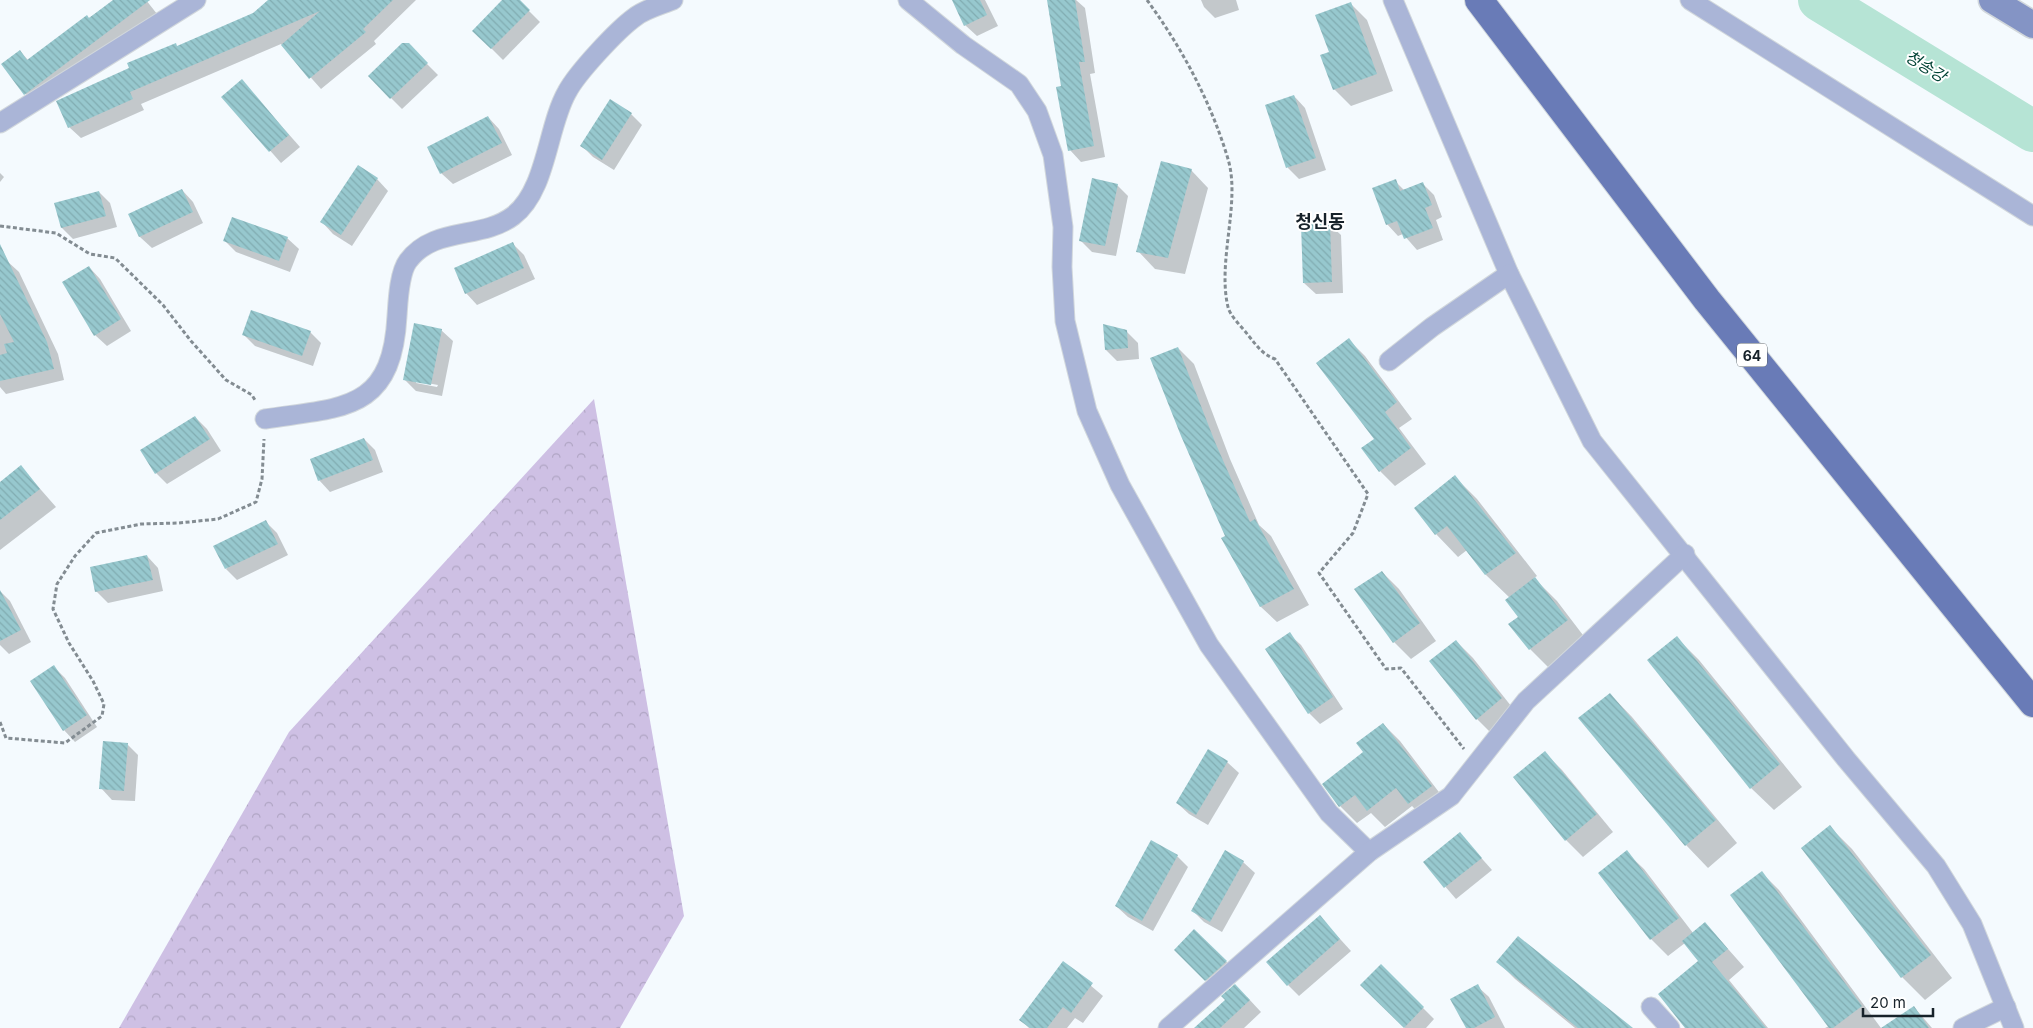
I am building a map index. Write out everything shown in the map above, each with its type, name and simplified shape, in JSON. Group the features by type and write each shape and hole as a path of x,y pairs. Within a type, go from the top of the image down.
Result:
{"main road":[{"name":"64","path":"1479,0 1707,300 2033,703"}],"street":[{"path":"0,123 196,0"},
{"path":"265,419 340,407 371,392 387,370 392,355 396,339 398,294 407,262 431,241 483,229 513,216 531,195 566,92 597,54 636,16 673,0"},
{"path":"908,0 962,45 1019,84 1037,111 1053,156 1063,227 1062,267 1065,321 1087,411 1120,485 1209,645 1329,813 1369,852"},
{"path":"1393,0 1509,274 1592,441 1685,554 1846,759 1936,866 1972,924 2014,1028"},
{"path":"1690,0 2033,216"},
{"path":"1992,0 2033,25"},
{"path":"1389,361 1432,326 1509,274"},
{"path":"1168,1028 1369,852 1451,796 1526,701 1685,554"},
{"path":"1651,1007 1670,1028"},
{"path":"1963,1028 2006,1007"}],"path":[{"path":"1147,0 1172,34 1196,78 1228,160 1232,183 1226,246 1228,309 1264,355 1275,360 1368,494 1353,533 1319,573 1386,669 1401,668 1476,764"},
{"path":"0,226 56,233 90,254 115,258 163,305 191,341 226,380 252,395 265,419 262,479 256,502 218,520 141,524 96,533 75,556 57,584 53,609 69,643 93,681 104,704 102,716 66,743 6,738 0,722"}],"green space":[{"path":"594,399 684,916 620,1028 119,1028 289,732"}],"building":[{"path":"113,0 150,0 24,95 1,64 20,50 27,60 87,15 89,18"},
{"path":"268,0 393,0 363,29 366,32 309,79 281,45 320,11 130,92 133,99 68,128 56,101 129,68 127,63 176,43 177,46 253,13"},
{"path":"502,0 520,0 530,10 491,49 472,31"},
{"path":"952,0 980,0 987,15 964,26"},
{"path":"1047,0 1075,0 1085,62 1079,62 1094,146 1068,151 1056,87 1061,86"},
{"path":"1351,2 1377,74 1333,90 1320,55 1329,52 1315,15"},
{"path":"402,43 409,43 428,63 390,99 368,76"},
{"path":"242,79 289,135 269,152 221,97"},
{"path":"1294,95 1316,158 1286,168 1265,105"},
{"path":"610,99 632,113 602,160 580,146"},
{"path":"488,116 502,143 440,174 427,147"},
{"path":"1161,161 1192,169 1168,258 1136,252"},
{"path":"358,165 378,178 341,235 320,222"},
{"path":"1092,178 1118,184 1105,246 1079,241"},
{"path":"1396,179 1400,191 1423,182 1432,205 1425,208 1433,228 1404,239 1397,221 1386,225 1372,188"},
{"path":"182,189 193,212 139,237 128,214"},
{"path":"99,191 106,216 61,228 54,203"},
{"path":"232,217 288,237 279,261 223,241"},
{"path":"1330,223 1332,282 1303,283 1301,224"},
{"path":"513,242 524,268 465,294 454,268"},
{"path":"0,244 47,342 54,369 0,381 0,355 7,353 4,344 14,342 0,314"},
{"path":"89,266 121,319 94,336 62,282"},
{"path":"251,310 311,331 302,356 242,335"},
{"path":"414,323 442,329 431,385 403,380"},
{"path":"1103,324 1127,330 1128,348 1105,350"},
{"path":"1349,338 1397,402 1385,412 1411,448 1379,472 1361,448 1374,439 1316,363"},
{"path":"1178,347 1215,442 1250,522 1255,519 1294,589 1260,607 1221,538 1225,536 1181,436 1150,358"},
{"path":"195,416 210,439 155,474 140,450"},
{"path":"364,438 373,460 318,481 310,459"},
{"path":"21,465 40,489 0,520 0,482"},
{"path":"1455,475 1516,553 1485,575 1447,526 1435,535 1414,508"},
{"path":"266,520 278,544 225,569 213,546"},
{"path":"147,555 153,580 95,592 90,567"},
{"path":"1382,571 1420,623 1393,643 1354,589"},
{"path":"1535,577 1568,620 1529,650 1508,624 1518,617 1505,600"},
{"path":"0,590 21,630 0,641"},
{"path":"1290,632 1333,697 1308,714 1265,649"},
{"path":"1677,636 1780,764 1750,789 1647,660"},
{"path":"1456,640 1502,698 1476,720 1429,661"},
{"path":"54,665 87,715 63,731 30,681"},
{"path":"1610,693 1716,820 1685,846 1578,718"},
{"path":"1383,723 1432,786 1408,804 1396,788 1367,811 1355,795 1339,807 1322,784 1363,752 1356,743"},
{"path":"103,741 128,743 124,791 99,789"},
{"path":"1208,749 1228,761 1196,815 1176,803"},
{"path":"1545,751 1597,814 1565,841 1513,777"},
{"path":"1830,825 1931,955 1901,978 1801,848"},
{"path":"1460,832 1482,858 1444,888 1423,862"},
{"path":"1151,840 1178,855 1142,921 1115,906"},
{"path":"1225,850 1244,861 1210,922 1191,911"},
{"path":"1627,850 1679,918 1650,940 1598,873"},
{"path":"1762,871 1862,1006 1833,1028 1829,1028 1730,895"},
{"path":"1320,915 1340,939 1287,986 1266,962"},
{"path":"1705,922 1728,949 1712,962 1766,1028 1685,1028 1658,994 1698,961 1682,941"},
{"path":"1194,929 1227,961 1205,981 1174,950"},
{"path":"1518,936 1633,1028 1578,1028 1496,962"},
{"path":"1063,961 1093,983 1071,1013 1063,1007 1047,1028 1030,1028 1019,1020"},
{"path":"1381,964 1424,1007 1404,1028 1360,985"},
{"path":"1235,984 1250,1000 1220,1028 1194,1028 1225,1000 1221,996"},
{"path":"1478,984 1495,1017 1474,1028 1466,1028 1450,999"},
{"path":"1914,1006 1929,1028 1881,1028"}],"waterway":[{"name":"청송강","path":"1819,0 2033,131"}],"district":[{"name":"청신동","path":"1320,221"}]}
